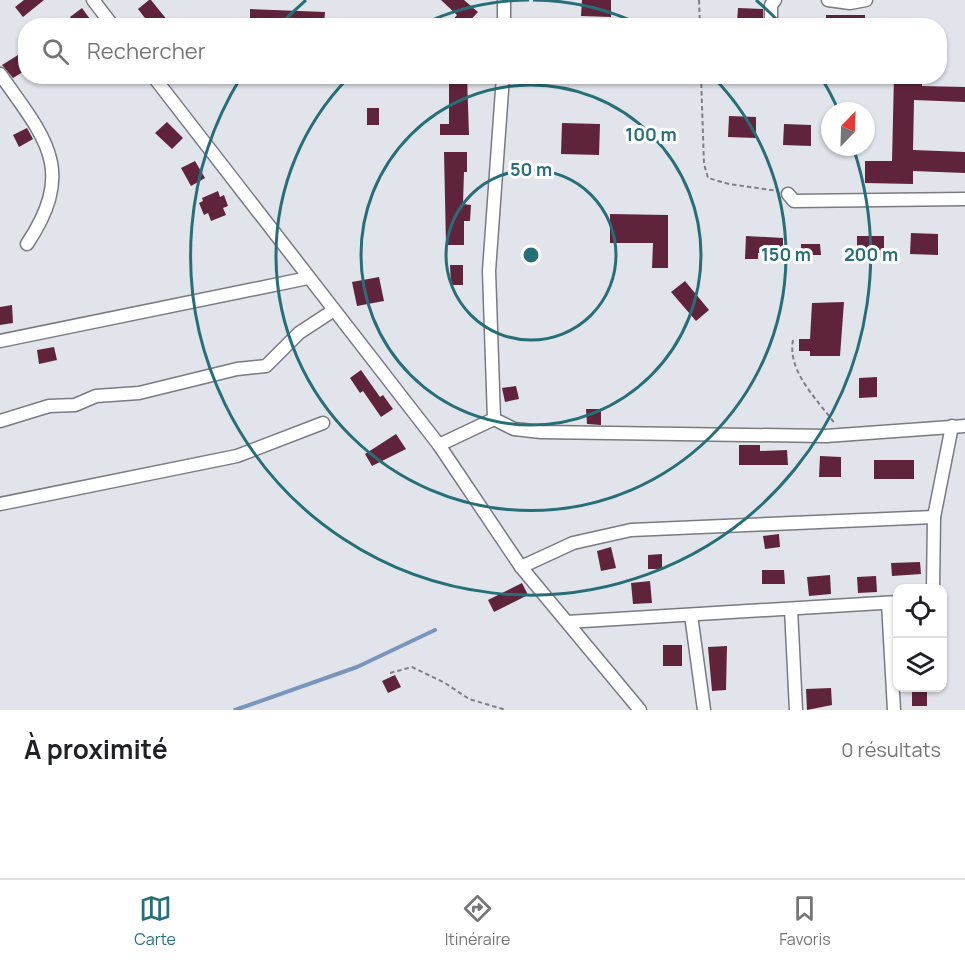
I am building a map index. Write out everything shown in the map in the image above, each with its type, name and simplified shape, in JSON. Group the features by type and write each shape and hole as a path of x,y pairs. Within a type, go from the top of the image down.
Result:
{"street":[{"path":"93,0 107,18"},
{"path":"504,0 504,18"},
{"path":"771,18 771,5 775,0"},
{"path":"828,0 850,3 866,0"},
{"path":"0,74 38,128 52,165 52,197 41,222 27,244"},
{"path":"159,84 439,445 521,567 640,710"},
{"path":"494,419 489,271 502,84"},
{"path":"788,194 794,201 965,199"},
{"path":"0,341 308,278"},
{"path":"0,421 49,406 75,405 96,396 139,393 237,369 266,366 298,333 334,310"},
{"path":"494,419 514,429 541,432 837,435 965,426"},
{"path":"439,445 494,419"},
{"path":"0,504 237,456 323,423"},
{"path":"933,584 934,517 952,426"},
{"path":"521,567 573,543 631,530 934,517"},
{"path":"567,622 893,603"},
{"path":"791,609 796,710"},
{"path":"691,615 704,710"},
{"path":"887,710 894,710 893,638"}],"path":[{"path":"699,0 700,18"},
{"path":"701,84 704,164 708,178 788,194"},
{"path":"793,340 791,352 799,375 835,423 837,435"},
{"path":"390,673 412,668 445,683 469,699 506,710"}],"building":[{"path":"24,0 44,0 23,17 15,7"},
{"path":"151,0 166,18 145,18 138,9"},
{"path":"441,0 464,0 478,12 472,18 455,18 457,15"},
{"path":"582,0 611,0 611,17 581,16"},
{"path":"82,8 89,18 71,18"},
{"path":"738,8 763,9 763,18 737,18"},
{"path":"250,9 325,12 325,18 250,18"},
{"path":"826,15 865,15 865,18 826,18"},
{"path":"18,55 18,75 13,78 2,65"},
{"path":"449,84 467,84 469,135 440,135 440,124 449,124"},
{"path":"894,84 965,87 965,102 914,100 913,150 965,152 965,173 913,171 913,184 865,183 865,161 892,161"},
{"path":"367,108 379,108 379,125 367,125"},
{"path":"729,116 756,117 756,138 728,137"},
{"path":"167,122 183,138 172,149 155,133"},
{"path":"562,123 600,124 599,155 561,154"},
{"path":"784,124 811,125 811,146 783,145"},
{"path":"27,128 33,139 19,147 13,135"},
{"path":"444,152 467,152 463,204 471,205 470,221 464,221 464,245 446,245"},
{"path":"195,161 205,178 191,186 181,168"},
{"path":"218,191 220,197 224,195 228,206 223,208 226,215 211,221 208,213 204,215 199,203 203,201 202,198"},
{"path":"610,214 668,215 668,268 652,268 653,243 610,243"},
{"path":"911,233 938,234 938,255 910,254"},
{"path":"746,236 783,238 783,254 758,253 758,259 745,259"},
{"path":"857,236 884,236 884,258 857,258"},
{"path":"801,244 820,244 821,255 801,255"},
{"path":"450,265 463,265 463,285 451,285"},
{"path":"379,277 384,301 357,306 352,282"},
{"path":"685,281 709,310 696,321 671,292"},
{"path":"844,302 840,356 810,356 810,351 799,351 799,339 810,339 812,303"},
{"path":"12,305 13,323 0,325 0,307"},
{"path":"54,347 57,360 39,364 37,350"},
{"path":"361,370 380,397 383,395 393,409 381,417 363,391 360,393 350,378"},
{"path":"877,377 877,397 859,398 859,378"},
{"path":"516,386 519,399 505,402 502,388"},
{"path":"586,409 601,409 601,425 587,424"},
{"path":"396,434 406,449 372,466 365,454"},
{"path":"739,445 760,445 760,451 787,450 788,465 739,465"},
{"path":"820,456 841,457 841,477 819,477"},
{"path":"874,460 914,460 914,479 874,479"},
{"path":"779,534 780,547 765,549 763,536"},
{"path":"611,547 616,568 601,571 597,551"},
{"path":"662,554 662,569 648,569 648,555"},
{"path":"920,562 921,574 892,576 891,563"},
{"path":"762,570 784,570 785,584 762,584"},
{"path":"830,575 831,594 809,596 807,577"},
{"path":"876,576 877,592 858,593 857,577"},
{"path":"650,581 652,603 633,604 631,583"},
{"path":"522,583 528,595 494,612 488,600"},
{"path":"663,645 682,645 682,666 663,666"},
{"path":"727,646 726,690 712,691 708,647"},
{"path":"395,675 401,687 388,693 382,681"},
{"path":"831,688 832,705 807,710 806,689"},
{"path":"912,692 927,692 927,706 912,706"}],"waterway":[{"path":"235,710 357,667 435,630"}]}
